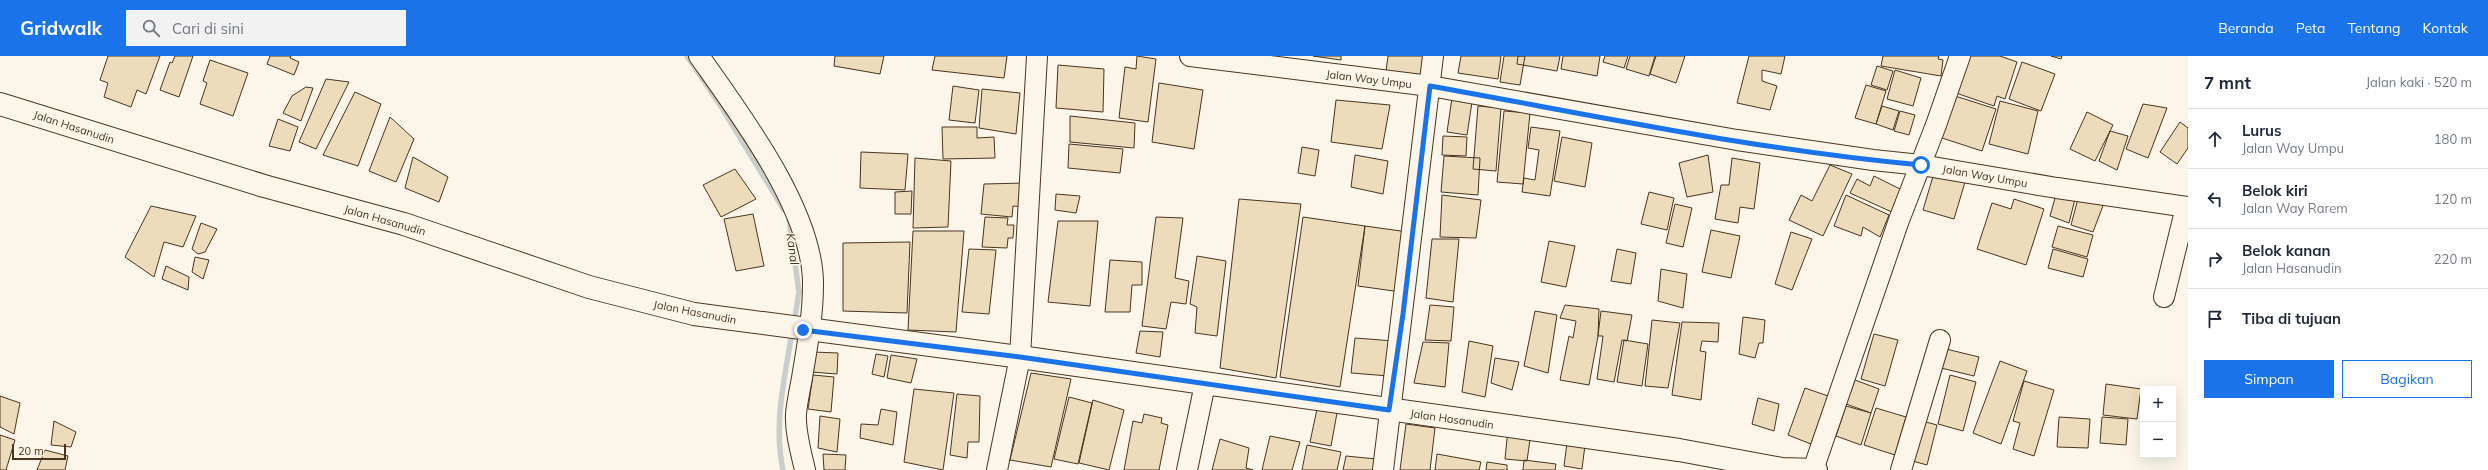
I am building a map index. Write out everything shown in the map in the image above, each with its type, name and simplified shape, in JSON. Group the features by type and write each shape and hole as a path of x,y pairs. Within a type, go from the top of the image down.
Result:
{"main road":[{"name":"Jalan Hasanudin","path":"0,104 264,186 404,224 589,287 694,314 771,326 1020,357 1679,450 1782,469 1815,470"}],"street":[{"path":"699,56 769,162 795,211 812,256 813,285 796,414 800,450 805,470"},
{"path":"997,470 1020,357 1037,56"},
{"name":"Jalan Way Umpu","path":"1190,56 1430,86 1737,140 1873,160 1921,165 2057,188 2187,207"},
{"path":"1383,470 1389,410 1403,314 1433,56"},
{"path":"1815,470 1899,220 1921,165 1960,56"},
{"path":"2164,297 2187,207"},
{"path":"1901,470 1940,340"},
{"path":"1187,470 1205,384"}],"building":[{"path":"108,56 160,56 146,94 137,90 131,107 104,97 108,83 100,80"},
{"path":"175,56 193,56 179,97 160,90 170,62 172,63"},
{"path":"270,56 291,56 290,58 299,62 294,75 267,64"},
{"path":"835,56 884,56 880,74 834,66"},
{"path":"935,56 1007,56 1004,78 932,70"},
{"path":"1137,56 1156,59 1148,122 1119,118 1125,67 1136,69"},
{"path":"1313,56 1341,56 1341,60"},
{"path":"1388,56 1425,56 1423,77 1386,71"},
{"path":"1461,56 1501,56 1498,79 1458,73"},
{"path":"1504,56 1525,56 1520,85 1500,82"},
{"path":"1518,56 1560,56 1557,71 1517,64"},
{"path":"1563,56 1600,56 1597,76 1561,69"},
{"path":"1605,56 1628,56 1624,68 1603,62"},
{"path":"1630,56 1655,56 1649,76 1626,69"},
{"path":"1656,56 1685,56 1676,83 1650,74"},
{"path":"1749,56 1785,56 1781,74 1762,70 1762,81 1777,86 1770,110 1737,103"},
{"path":"1883,56 1939,56 1938,59 1943,60 1941,76 1881,66"},
{"path":"1967,56 2000,56 2017,62 2005,99 1997,96 1994,106 1956,93"},
{"path":"2051,56 2062,56 2061,59"},
{"path":"210,60 248,73 233,116 200,104 207,83 203,81"},
{"path":"2022,62 2055,74 2041,111 2009,99"},
{"path":"1058,65 1104,69 1103,112 1056,108"},
{"path":"1877,66 1893,71 1887,90 1871,85"},
{"path":"1895,70 1921,78 1913,106 1887,99"},
{"path":"326,79 349,82 316,149 299,142"},
{"path":"1159,83 1203,90 1194,149 1152,142"},
{"path":"1866,85 1886,91 1876,124 1855,118"},
{"path":"953,86 979,90 975,123 949,120"},
{"path":"306,87 313,88 301,121 283,113 292,96"},
{"path":"982,89 1020,93 1016,134 979,128"},
{"path":"355,92 381,104 358,166 323,155"},
{"path":"1955,96 1996,109 1982,151 1942,138"},
{"path":"1452,98 1472,102 1467,135 1447,132"},
{"path":"1336,100 1390,105 1382,149 1331,142"},
{"path":"2000,101 2038,111 2028,154 1989,144"},
{"path":"2143,104 2167,108 2148,158 2126,149"},
{"path":"1478,106 1501,108 1496,171 1473,169"},
{"path":"1882,106 1899,111 1893,130 1876,124"},
{"path":"1504,111 1530,113 1523,184 1497,182"},
{"path":"1900,111 1915,115 1909,135 1894,131"},
{"path":"2087,112 2113,125 2095,161 2070,149"},
{"path":"1070,116 1135,123 1134,148 1070,142"},
{"path":"390,117 414,139 396,182 369,171"},
{"path":"278,119 298,127 290,151 269,146"},
{"path":"2180,122 2188,128 2188,148 2177,164 2160,152"},
{"path":"942,127 977,127 977,138 994,137 995,158 943,159"},
{"path":"1531,127 1560,131 1550,196 1522,192 1524,178 1535,180 1539,150 1528,148"},
{"path":"2110,131 2128,136 2117,170 2099,161"},
{"path":"1443,136 1467,137 1466,156 1442,155"},
{"path":"1562,137 1592,143 1585,187 1554,181"},
{"path":"1069,144 1123,149 1120,173 1068,168"},
{"path":"1302,147 1319,150 1315,176 1298,173"},
{"path":"861,152 908,154 905,190 860,188"},
{"path":"1355,155 1388,161 1383,194 1351,187"},
{"path":"1708,155 1713,192 1687,197 1679,163"},
{"path":"1444,156 1480,158 1478,195 1441,192"},
{"path":"413,157 448,177 439,202 405,188"},
{"path":"915,158 951,161 948,227 913,228"},
{"path":"1732,158 1760,163 1754,209 1740,207 1738,223 1715,219 1721,185 1729,185"},
{"path":"1830,165 1852,174 1823,236 1789,220 1801,195 1812,201"},
{"path":"735,169 756,199 721,217 703,185"},
{"path":"1934,173 1965,182 1954,219 1923,210"},
{"path":"1874,176 1902,190 1894,213 1850,193 1857,179 1870,186"},
{"path":"1026,183 1024,207 1013,206 1012,217 981,214 984,184"},
{"path":"912,191 911,214 895,214 895,192"},
{"path":"2057,191 2076,195 2069,223 2050,216"},
{"path":"1649,192 1674,198 1667,230 1641,224"},
{"path":"1056,194 1080,196 1076,213 1055,210"},
{"path":"1442,195 1481,200 1476,238 1440,237"},
{"path":"1846,195 1889,215 1880,237 1863,227 1861,236 1834,226"},
{"path":"2079,195 2104,203 2093,232 2071,225"},
{"path":"1239,199 1301,204 1276,378 1220,368"},
{"path":"2014,199 2044,209 2026,265 1977,249 1992,203 2011,209"},
{"path":"1675,204 1692,208 1683,247 1666,243"},
{"path":"151,206 196,216 183,247 164,242 154,277 125,257"},
{"path":"753,214 764,266 736,271 724,219"},
{"path":"985,217 1008,218 1007,225 1014,225 1013,238 1008,238 1007,248 982,247"},
{"path":"1156,217 1183,218 1175,278 1189,281 1186,304 1171,302 1166,329 1142,326"},
{"path":"1303,217 1365,226 1340,387 1280,377"},
{"path":"1058,221 1098,221 1090,306 1048,302"},
{"path":"201,223 217,229 205,252 198,254 192,249"},
{"path":"1365,226 1408,232 1401,292 1358,286"},
{"path":"2058,226 2093,235 2087,257 2052,247"},
{"path":"1711,230 1740,236 1731,278 1702,272"},
{"path":"913,231 964,231 956,332 908,330"},
{"path":"1791,232 1812,239 1792,290 1775,284"},
{"path":"1432,239 1459,239 1453,302 1426,298"},
{"path":"1549,241 1575,246 1566,287 1541,282"},
{"path":"910,242 907,313 843,311 843,243"},
{"path":"969,249 996,250 989,314 962,312"},
{"path":"1617,249 1636,253 1631,284 1611,281"},
{"path":"2053,249 2088,259 2083,277 2048,268"},
{"path":"1197,256 1226,261 1217,336 1195,333 1197,307 1190,304"},
{"path":"195,257 209,260 203,279 192,272"},
{"path":"1110,260 1142,262 1142,285 1132,285 1130,312 1105,312"},
{"path":"166,266 189,277 188,290 162,279"},
{"path":"1661,269 1687,274 1683,308 1658,301"},
{"path":"1430,305 1454,307 1451,341 1425,340"},
{"path":"1565,305 1599,309 1598,336 1589,385 1560,380 1569,336 1573,338 1576,321 1560,318"},
{"path":"1535,311 1557,315 1548,373 1524,366"},
{"path":"1601,311 1632,315 1627,341 1622,340 1614,382 1597,379 1603,336 1598,336"},
{"path":"1743,317 1765,320 1763,343 1759,343 1755,358 1739,354"},
{"path":"1652,320 1680,323 1668,388 1645,386"},
{"path":"1682,322 1719,323 1718,342 1702,341 1700,351 1706,352 1701,400 1672,395"},
{"path":"1140,331 1163,332 1160,357 1136,353"},
{"path":"1874,334 1898,340 1885,386 1861,379"},
{"path":"1355,338 1394,341 1389,376 1351,373"},
{"path":"1624,340 1648,344 1642,386 1617,382"},
{"path":"1469,341 1493,346 1485,397 1462,392"},
{"path":"1423,342 1449,343 1445,387 1414,383"},
{"path":"1942,348 1979,357 1974,376 1937,367"},
{"path":"813,352 838,353 837,374 811,372"},
{"path":"876,354 888,356 884,377 872,374"},
{"path":"891,355 917,359 911,383 887,378"},
{"path":"1495,358 1519,362 1512,390 1491,383"},
{"path":"2000,361 2027,371 2001,444 1973,433"},
{"path":"1031,373 1071,379 1051,467 1010,460"},
{"path":"813,375 834,377 831,412 808,409"},
{"path":"1950,375 1976,382 1963,431 1938,424"},
{"path":"1855,380 1879,389 1871,413 1846,404"},
{"path":"2024,381 2054,390 2034,456 2013,449 2020,423 2013,421"},
{"path":"2106,384 2140,389 2137,419 2103,415"},
{"path":"1805,388 1828,396 1811,444 1788,435"},
{"path":"914,389 954,393 943,470 904,462"},
{"path":"957,394 980,396 979,442 968,442 967,458 950,455"},
{"path":"0,396 20,403 14,434 0,427"},
{"path":"1069,397 1092,403 1078,464 1054,459"},
{"path":"1758,398 1779,404 1774,431 1752,424"},
{"path":"1093,400 1124,410 1109,470 1079,463"},
{"path":"1846,406 1871,413 1861,445 1836,436"},
{"path":"1876,408 1906,417 1895,455 1864,445"},
{"path":"881,409 897,412 893,445 860,438 861,424 878,425"},
{"path":"1317,409 1337,413 1331,446 1310,442"},
{"path":"1144,414 1162,418 1161,423 1168,425 1159,470 1124,470 1133,421 1142,423"},
{"path":"820,416 840,419 837,452 818,448"},
{"path":"2059,417 2090,419 2088,448 2057,447"},
{"path":"2102,417 2128,419 2126,445 2100,443"},
{"path":"1919,420 1937,425 1927,465 1909,460"},
{"path":"54,421 76,432 71,447 51,445"},
{"path":"1406,424 1435,428 1430,470 1400,470"},
{"path":"1508,429 1531,432 1527,461 1505,459"},
{"path":"0,435 15,440 6,470 0,470"},
{"path":"1270,436 1300,442 1292,470 1262,470"},
{"path":"1220,439 1249,448 1246,468 1253,470 1212,470"},
{"path":"1567,443 1585,445 1582,469 1564,466"},
{"path":"1307,445 1341,452 1337,470 1302,470"},
{"path":"45,450 68,456 65,470 37,470"},
{"path":"823,454 846,455 845,470 824,470"},
{"path":"1437,454 1481,462 1479,470 1435,470"},
{"path":"1346,456 1376,459 1373,470 1343,470"},
{"path":"1524,460 1556,464 1555,470 1523,470"},
{"path":"1487,462 1507,465 1507,470 1486,470"}],"waterway":[{"name":"Kanal","path":"687,56 722,108 784,210"},
{"name":"Kanal","path":"789,219 799,292 794,323"},
{"name":"Kanal","path":"783,470 779,435 781,401 792,332"}],"route":[{"path":"803,330 1020,357 1389,410 1403,314 1430,86 1737,140 1873,160 1921,165"}]}
